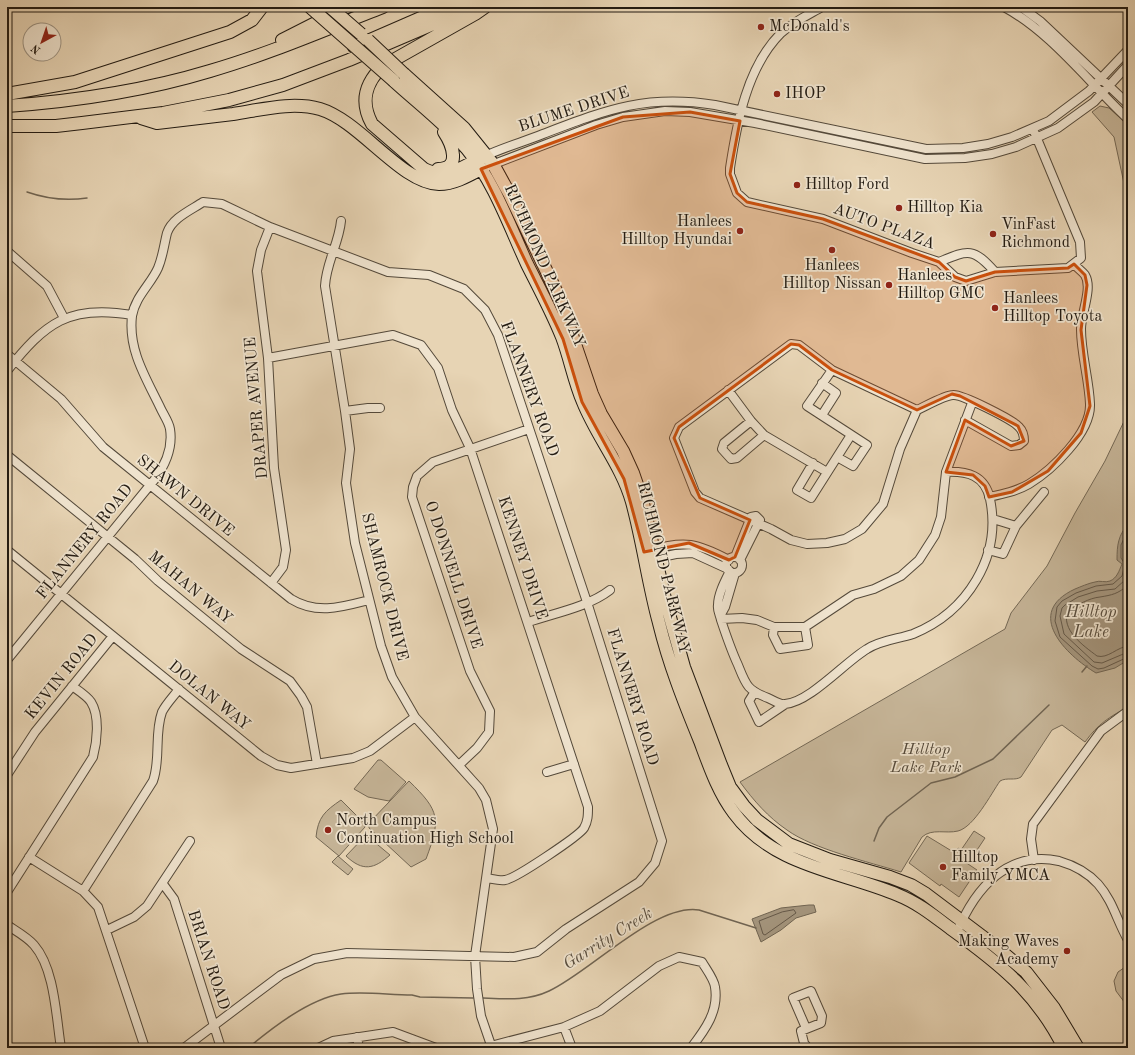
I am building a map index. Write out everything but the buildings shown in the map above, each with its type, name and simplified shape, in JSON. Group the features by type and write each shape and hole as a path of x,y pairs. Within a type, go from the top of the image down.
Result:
{"highway":[{"path":"7,94 75,82 230,32 252,20 262,7"},
{"name":"RICHMOND PARKWAY","path":"310,7 436,119 466,149 478,165 495,193 563,340 582,402 600,439 624,479 650,555 684,667 730,787 744,806 757,820 790,844 830,860 890,877 911,885 962,920 1026,972 1054,1008 1078,1048"},
{"name":"RICHMOND PARKWAY","path":"330,7 464,128 490,159 509,193 559,297 592,394 601,414 623,451 633,473 650,555 658,622 674,675 711,770 734,814 766,844 803,864 900,895 917,903 1000,965 1046,1015 1064,1048"},
{"path":"242,62 347,7"},
{"path":"7,106 59,102 133,91 202,74 242,62 383,7"},
{"path":"417,16 429,7"},
{"path":"351,44 364,37 417,16 446,7"},
{"path":"7,126 56,126 137,117 229,100 283,85 350,60 473,7"},
{"path":"478,165 442,174 433,173 424,169 372,124 365,105 364,95 373,75 383,66 485,7"},
{"path":"137,117 158,123 278,107 310,107 322,110 347,123 416,177 439,184 459,180 483,182 495,193"},
{"path":"419,164 434,169 442,169 449,165 454,159 454,152 450,140 436,119"},
{"path":"459,180 478,165"}],"street":[{"name":"AUTO PLAZA","path":"822,7 795,22 782,33 768,48 757,67 742,110 731,162 730,174 737,193 743,200 764,207 823,219 939,262 955,277 966,281 995,272 1068,268 1074,264"},
{"path":"1004,7 1019,9 1040,22 1128,104"},
{"path":"1019,9 1035,29 1128,119"},
{"name":"BLUME DRIVE","path":"478,165 593,115 643,102 665,100 690,101 742,110 926,149 963,148 988,144 1033,129 1049,121 1094,86 1128,50"},
{"name":"BLUME DRIVE","path":"490,159 623,116 665,111 690,112 740,121 925,158 965,158 992,154 1037,138 1074,118 1094,102 1128,65"},
{"path":"989,497 1012,492 1029,484 1048,471 1085,426 1090,406 1081,330 1082,314 1088,292 1085,276 1074,264 1081,258 1080,242 1033,129"},
{"name":"FLANNERY ROAD","path":"7,660 150,485 163,468 168,457 170,427 135,356 132,336 132,315 143,290 155,274 160,262 168,232 180,217 203,202 222,204 270,227 388,272 429,275 464,289 485,310 498,335 587,602 662,841 655,863 639,882 566,929 537,952 514,958 347,953 314,959 294,967 281,975 184,1048"},
{"name":"SHAMROCK DRIVE","path":"341,221 340,232 326,271 325,286 350,448 346,483 356,543 369,600 386,663 399,691 415,718 479,788 486,800 493,829 475,956 480,1009 489,1047"},
{"name":"DRAPER AVENUE","path":"270,227 261,250 257,271 268,358 274,468 286,550 284,566 271,583"},
{"path":"7,251 47,286 64,318"},
{"path":"939,262 962,252 968,252 986,262 995,272"},
{"path":"7,371 39,335 64,318 100,311 132,315"},
{"name":"KENNEY DRIVE","path":"268,358 393,335 421,345 438,368 452,410 470,448 588,807 588,819 584,829 518,876 506,880 487,878"},
{"path":"917,410 832,370 799,345 791,344 679,427 674,438 695,492 700,498 791,540 807,544 827,543 845,539 862,529 883,504 900,449 917,410 952,394 960,396 972,403 985,406 1018,426 1024,434 1024,441 1019,445 1011,446 965,420"},
{"name":"SHAWN DRIVE","path":"7,354 61,399 95,439 291,599 310,608 336,608 369,600"},
{"path":"832,370 807,406 867,445 853,466 837,457"},
{"path":"822,383 836,393 822,415"},
{"path":"728,390 751,421 764,435 827,472"},
{"path":"721,617 757,620 774,627 805,626 853,595 874,589 901,576 919,560 936,535 942,517 946,472 972,403"},
{"path":"345,411 380,408"},
{"path":"751,421 724,443 722,449 731,459 737,458 764,435"},
{"name":"O DONNELL DRIVE","path":"459,765 477,748 488,732 490,711 470,671 412,497 413,487 417,476 433,462 470,448 529,429"},
{"path":"813,463 797,490 811,498 851,435"},
{"name":"MAHAN WAY","path":"7,455 135,559 158,581 241,649 281,674 294,686 307,707 317,764"},
{"path":"754,693 749,701 759,722 784,705 802,699 868,648 912,634 938,621 955,608 970,592 988,550 993,519 989,497 985,486 973,475 966,472 946,472"},
{"path":"988,550 1003,554 1016,526 1044,492"},
{"path":"993,519 1016,526"},
{"path":"745,542 750,520"},
{"path":"731,571 727,564 735,559 758,524"},
{"path":"678,543 690,543 735,559 741,568 731,571 693,553 650,555 678,543"},
{"name":"DOLAN WAY","path":"8,552 61,593 268,761 277,765 292,768 352,758 364,754 415,718"},
{"path":"731,571 718,605 725,636 746,684 754,693 784,705"},
{"path":"528,622 587,602 602,596 610,590"},
{"path":"774,627 773,636 780,649 808,644 805,626"},
{"name":"KEVIN ROAD","path":"7,775 35,732 113,636"},
{"path":"7,892 88,766 94,753 96,732 94,707 89,700 72,686"},
{"path":"83,891 153,781 157,760 161,717 165,707 179,690"},
{"path":"1034,860 1031,839 1033,824 1101,731 1128,711"},
{"path":"547,772 574,764"},
{"path":"107,930 127,921 144,910 163,884 190,841"},
{"path":"29,857 83,891 98,907 107,930 145,1048"},
{"path":"957,932 962,920 984,886 995,876 1014,865 1045,859 1068,863 1097,882 1108,896 1128,940"},
{"name":"BRIAN ROAD","path":"163,884 174,899 221,1048"},
{"path":"7,925 30,941 45,961 49,973 61,1048"},
{"path":"489,1047 564,1027 600,1011 659,966 679,957 702,962 715,986 714,1008 709,1024 691,1048"},
{"path":"806,1028 793,998 811,991 822,1016 821,1023 801,1031 804,1043 808,1048"},
{"path":"564,1027 572,1048"},
{"path":"318,1048 333,1041 393,1032 434,1048"},
{"path":"358,1037 359,1048"}],"highlighted area":[{"path":"690,112 740,121 730,174 737,193 747,202 823,219 939,262 955,277 966,281 995,272 1068,268 1074,264 1085,275 1087,285 1081,330 1090,406 1081,433 1048,471 1012,492 989,497 985,486 973,475 946,472 965,420 1011,446 1024,441 1018,426 960,396 952,394 917,410 832,370 799,345 791,344 679,427 674,438 700,498 750,520 735,557 729,560 689,543 644,552 624,479 582,402 563,339 481,169 623,117"}],"green space":[{"path":"1100,106 1109,108 1128,125 1128,202 1114,137 1092,112"},
{"name":"Hilltop Lake Park","path":"1128,413 1128,707 1104,722 1085,742 1062,725 1052,730 1021,777 1000,781 976,817 964,828 953,832 930,833 922,837 901,872 811,843 787,830 767,814 740,782 1005,629 1011,613 1047,566 1105,461"},
{"path":"378,760 381,760 406,782 389,801 368,797 354,789"},
{"path":"409,781 427,800 435,816 434,834 426,859 411,867 369,828 369,823"},
{"path":"341,800 365,824 365,827 339,856 316,837 318,824 323,815"},
{"name":"Hilltop Family YMCA","path":"974,831 985,838 973,856 963,850 959,855 963,857 962,860 977,870 959,897 941,884 940,886 909,863 927,836 955,853 958,848 961,850"},
{"path":"366,835 390,855 374,866 368,867 358,865 346,856"},
{"path":"338,856 353,869 348,875 332,862"},
{"path":"1128,965 1128,1007 1116,991 1114,981 1118,972"}],"water":[{"name":"Hilltop Lake","path":"1128,524 1128,660 1115,668 1096,673 1073,656 1062,645 1055,633 1051,621 1052,610 1060,599 1075,589 1097,581 1108,582 1118,574 1122,564 1117,560 1117,550 1122,533"},
{"path":"814,905 816,912 796,918 781,930 761,942 752,919 781,908"}],"waterway":[{"path":"27,192 57,199 87,198"},
{"name":"Garrity Creek","path":"1082,672 1087,666"},
{"name":"Garrity Creek","path":"874,841 879,828 887,817 931,783 955,777 993,759 1049,705"},
{"name":"Garrity Creek","path":"483,998 525,998 549,991 583,970 622,941 643,928 663,917 682,911 699,910 756,928"},
{"name":"Garrity Creek","path":"248,1048 280,1023 304,1008 329,997 341,994 368,993 412,995 420,997 473,998"}],"place":[{"name":"McDonald's","path":"761,27"},
{"name":"IHOP","path":"777,94"},
{"name":"Hilltop Ford","path":"797,185"},
{"name":"Hilltop Kia","path":"899,208"},
{"name":"Hanlees Hilltop Hyundai","path":"740,231"},
{"name":"VinFast Richmond","path":"993,234"},
{"name":"Hanlees Hilltop Nissan","path":"832,250"},
{"name":"Hanlees Hilltop GMC","path":"889,285"},
{"name":"Hanlees Hilltop Toyota","path":"995,308"},
{"name":"North Campus Continuation High School","path":"328,830"},
{"name":"Hilltop Family YMCA","path":"943,867"},
{"name":"Making Waves Academy","path":"1067,951"}]}
